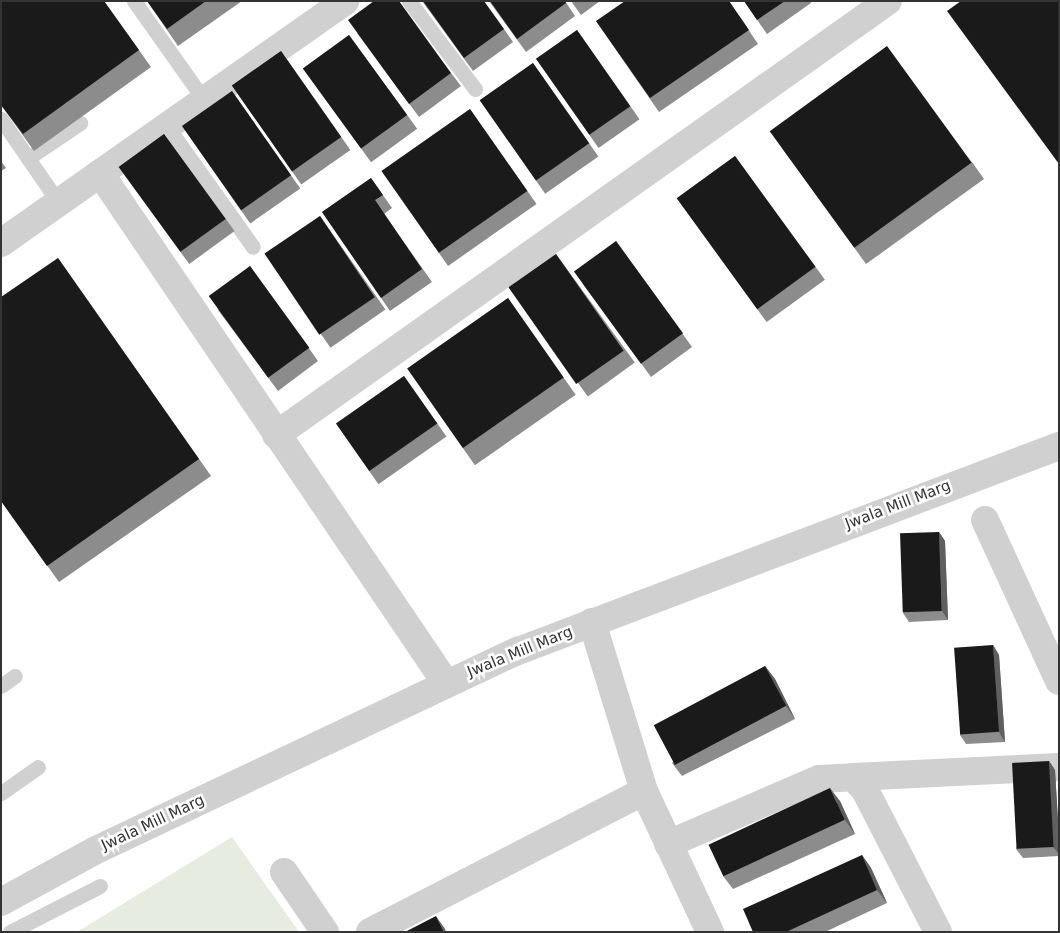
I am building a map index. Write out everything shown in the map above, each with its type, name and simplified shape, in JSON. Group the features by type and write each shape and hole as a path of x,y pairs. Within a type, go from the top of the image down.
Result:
{"street":[{"path":"1,243 345,1"},
{"path":"276,435 888,1"},
{"path":"100,173 276,435 446,682"},
{"name":"Jwala Mill Marg","path":"1,902 94,851 446,682 592,622 1059,446"},
{"path":"985,520 1059,681"},
{"path":"592,622 644,791 710,932"},
{"path":"668,844 819,780 1059,767"},
{"path":"853,777 865,790 938,932"},
{"path":"370,932 644,791"},
{"path":"284,872 325,932"}],"lane":[{"path":"134,1 204,100"},
{"path":"409,1 475,89"},
{"path":"1,119 59,203"},
{"path":"28,158 80,123"},
{"path":"167,126 253,247"},
{"path":"1,686 15,676"},
{"path":"1,794 38,767"},
{"path":"10,932 100,886"}],"shaded area":[{"path":"232,837 299,932 77,932"}],"building":[{"path":"1,1 104,1 139,50 23,134 1,105"},
{"path":"147,1 206,1 167,29"},
{"path":"374,1 399,1 451,73 409,104 348,20"},
{"path":"423,1 484,1 504,29 464,58"},
{"path":"490,1 565,1 566,3 517,39"},
{"path":"625,1 729,1 749,30 650,98 596,21"},
{"path":"744,1 785,1 757,20"},
{"path":"961,1 1059,1 1059,164 947,11"},
{"path":"577,30 630,106 589,135 536,59"},
{"path":"349,35 407,115 361,149 303,69"},
{"path":"887,46 972,162 854,248 770,131"},
{"path":"281,51 341,137 292,171 232,85"},
{"path":"533,63 589,143 536,181 480,100"},
{"path":"232,91 291,175 241,210 182,126"},
{"path":"470,109 527,191 439,253 382,171"},
{"path":"164,134 226,219 180,252 119,167"},
{"path":"735,156 816,267 757,309 677,198"},
{"path":"371,178 383,195 375,200 422,269 381,298 322,212"},
{"path":"320,216 375,297 319,335 264,253"},
{"path":"616,241 683,333 641,364 574,272"},
{"path":"556,254 624,351 576,384 508,287"},
{"path":"58,258 199,459 47,566 1,501 1,297"},
{"path":"250,266 309,348 268,378 209,296"},
{"path":"508,298 564,377 463,448 407,369"},
{"path":"404,376 437,424 369,471 336,424"},
{"path":"939,532 942,611 903,612 900,533"},
{"path":"993,645 999,732 960,735 954,648"},
{"path":"765,666 786,706 675,765 654,725"},
{"path":"1049,761 1054,847 1017,849 1012,763"},
{"path":"830,788 845,820 723,876 709,845"},
{"path":"862,855 877,890 786,932 753,932 743,909"},
{"path":"436,916 444,932 405,932"}]}
